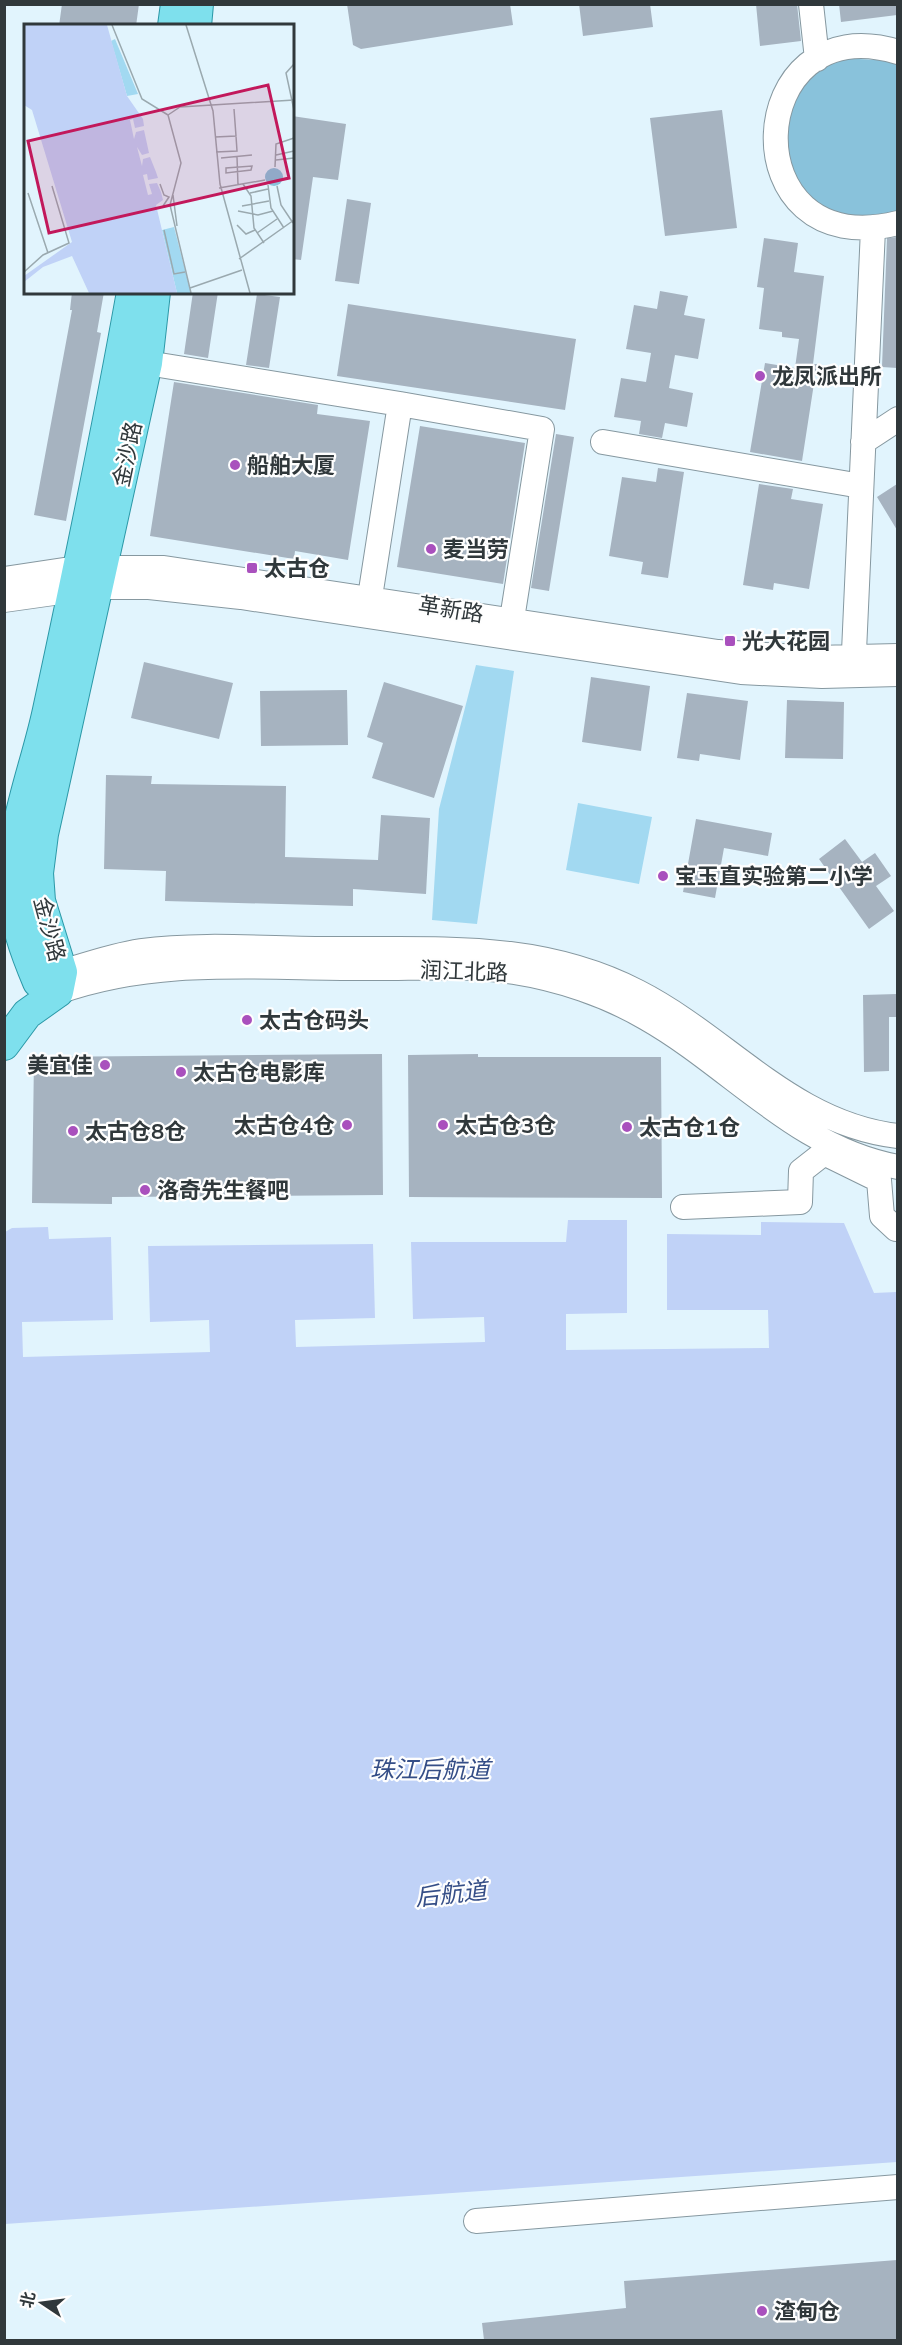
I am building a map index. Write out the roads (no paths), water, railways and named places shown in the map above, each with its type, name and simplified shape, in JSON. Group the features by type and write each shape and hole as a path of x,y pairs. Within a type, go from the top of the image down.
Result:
{"main road":[{"path":"173,24 176,4"},
{"path":"195,24 198,4"},
{"name":"金沙路","path":"53,982 40,901 38,873 87,578 100,470 132,294"},
{"name":"金沙路","path":"87,578 147,363 155,294"},
{"name":"润江北路","path":"4,1011 53,982"},
{"name":"润江北路","path":"4,1045 53,982"}],"street":[{"path":"811,4 817,59"},
{"path":"897,52 877,46 846,47 817,59 793,80 778,107 773,138 779,169 795,196 816,216 844,227 873,229 897,223"},
{"path":"853,667 873,229"},
{"path":"147,363 542,429 512,619"},
{"path":"370,597 400,404"},
{"path":"862,442 897,419"},
{"path":"603,442 861,486"},
{"name":"革新路","path":"4,579 87,578 164,568 370,597 718,652 897,674"},
{"name":"革新路","path":"4,600 87,578 228,596 729,671 853,667 897,656"},
{"name":"润江北路","path":"53,982 117,956 181,948 452,948 549,959 604,977 659,1004 776,1088 813,1111 843,1124 897,1136"},
{"name":"润江北路","path":"53,982 179,966 465,969 534,976 604,998 634,1011 682,1041 765,1105 807,1133 850,1154 897,1167"},
{"path":"683,1207 800,1202 801,1171 824,1154 879,1180 882,1216 896,1229"},
{"path":"476,2221 897,2187"}],"water":[{"name":"珠江后航道","path":"568,1220 627,1220 627,1313 566,1314 566,1350 769,1348 768,1310 667,1310 667,1234 761,1235 761,1222 844,1223 874,1293 897,1292 897,2162 5,2224 5,1232 12,1228 48,1227 49,1239 111,1237 113,1320 22,1322 23,1357 210,1352 209,1320 150,1322 148,1246 373,1244 375,1318 295,1320 296,1347 485,1342 484,1317 413,1319 411,1242 566,1242"}],"place":[{"name":"龙凤派出所","path":"760,376"},
{"name":"船舶大厦","path":"235,465"},
{"name":"麦当劳","path":"431,549"},
{"name":"太古仓","path":"252,568"},
{"name":"光大花园","path":"730,641"},
{"name":"宝玉直实验第二小学","path":"663,876"},
{"name":"太古仓码头","path":"247,1020"},
{"name":"美宜佳","path":"105,1065"},
{"name":"太古仓电影库","path":"181,1072"},
{"name":"太古仓4仓","path":"347,1125"},
{"name":"太古仓3仓","path":"443,1125"},
{"name":"太古仓1仓","path":"627,1127"},
{"name":"太古仓8仓","path":"73,1131"},
{"name":"洛奇先生餐吧","path":"145,1190"},
{"name":"渣甸仓","path":"762,2311"}],"water label":[{"name":"后航道","path":"451,1894"}]}
